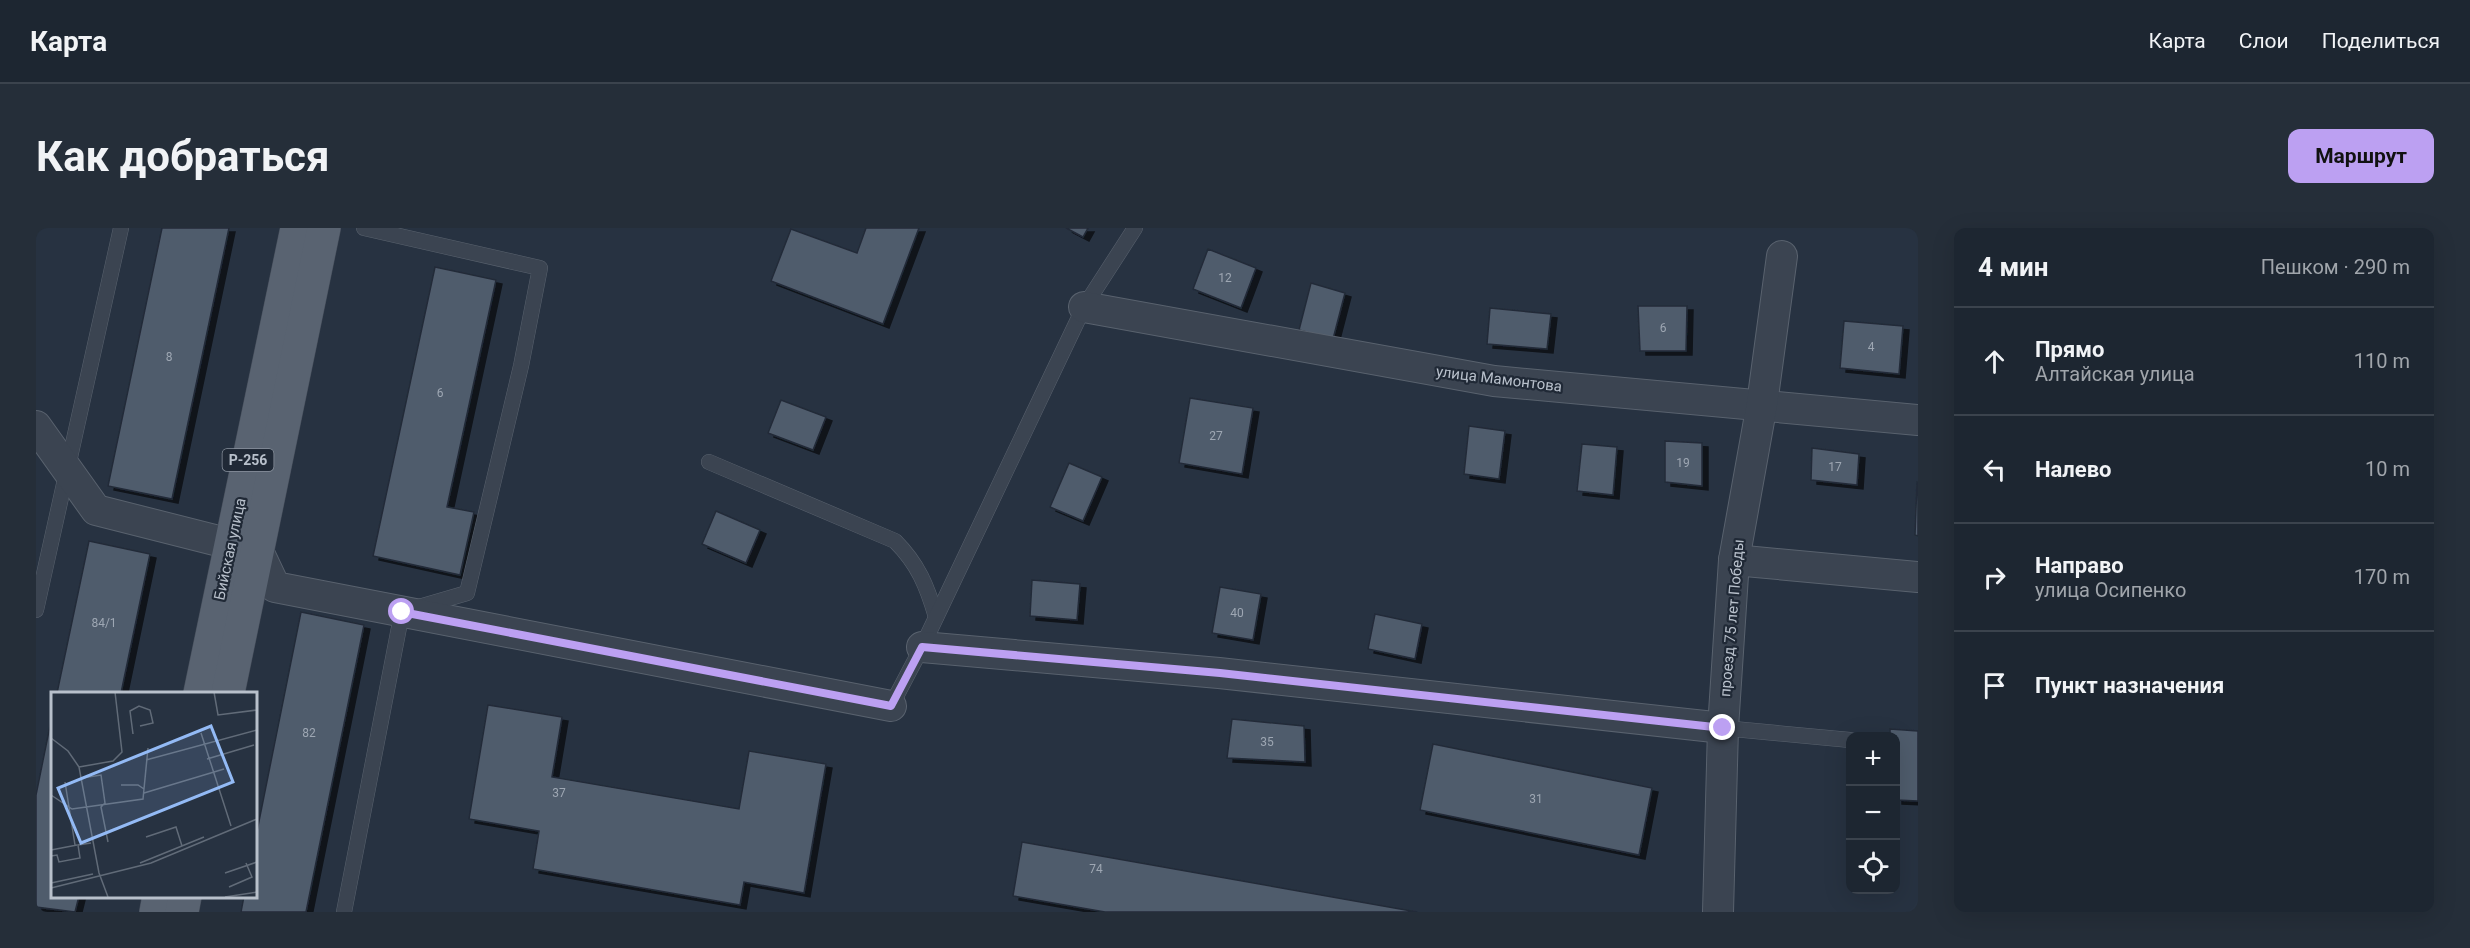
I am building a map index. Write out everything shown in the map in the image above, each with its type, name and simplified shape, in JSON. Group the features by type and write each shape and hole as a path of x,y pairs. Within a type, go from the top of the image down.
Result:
{"main road":[{"name":"Бийская улица","path":"228,692 245,547 297,228"},
{"name":"Бийская улица","path":"200,692 245,547 324,228"},
{"path":"156,912 159,897"},
{"path":"182,912 185,897"}],"street":[{"name":"проезд 75 лет Победы","path":"1718,912 1723,728 1734,560 1762,404 1782,256"},
{"name":"улица Мамонтова","path":"1084,307 1494,381 1918,420"},
{"path":"36,426 96,510 245,547 275,587 891,706"},
{"path":"1734,560 1918,577"},
{"path":"922,647 1220,673 1723,728"}],"lane":[{"path":"36,610 121,228"},
{"path":"344,912 402,612 467,593 521,366 540,268 364,228"},
{"path":"891,706 922,647 1084,307 1135,228"},
{"path":"709,462 895,541 912,558 929,594 936,617"},
{"path":"1723,728 1846,740"}],"building":[{"path":"162,228 229,228 172,499 108,486"},
{"path":"866,228 919,228 883,324 771,281 791,229 857,253"},
{"path":"1066,228 1088,228 1083,237"},
{"path":"1208,249 1256,268 1241,308 1193,289"},
{"path":"435,267 496,280 447,507 474,512 460,575 373,556"},
{"path":"1311,283 1345,293 1333,339 1299,330"},
{"path":"1638,306 1687,306 1686,351 1640,351"},
{"path":"1490,308 1551,314 1547,349 1487,344"},
{"path":"1844,321 1903,326 1899,374 1840,368"},
{"path":"1190,398 1253,408 1242,474 1179,463"},
{"path":"781,400 826,417 813,450 768,433"},
{"path":"1469,426 1505,431 1499,479 1464,474"},
{"path":"1665,441 1702,443 1702,486 1665,482"},
{"path":"1582,444 1617,447 1613,495 1577,491"},
{"path":"1812,448 1859,454 1857,485 1811,480"},
{"path":"1069,463 1102,477 1083,521 1050,507"},
{"path":"1918,482 1918,536 1915,535"},
{"path":"716,511 760,530 746,563 702,544"},
{"path":"89,541 150,554 121,692 57,692"},
{"path":"1032,580 1080,584 1077,620 1030,616"},
{"path":"1220,587 1261,594 1253,640 1212,633"},
{"path":"301,612 364,625 306,912 241,912 244,897 256,897 256,836"},
{"path":"1375,614 1422,624 1415,659 1368,649"},
{"path":"488,705 562,717 552,777 739,809 749,751 826,764 804,893 744,882 740,905 533,869 539,831 469,819"},
{"path":"1232,719 1304,726 1305,762 1227,758"},
{"path":"51,721 51,897 79,897 75,912 36,907 36,795"},
{"path":"1890,729 1918,731 1918,801 1900,800 1900,732 1890,732"},
{"path":"1433,744 1652,788 1639,855 1420,810"},
{"path":"1022,842 1417,912 1105,912 1013,896"}],"route":[{"path":"402,612 891,706 922,647 1220,673 1723,728"}]}
